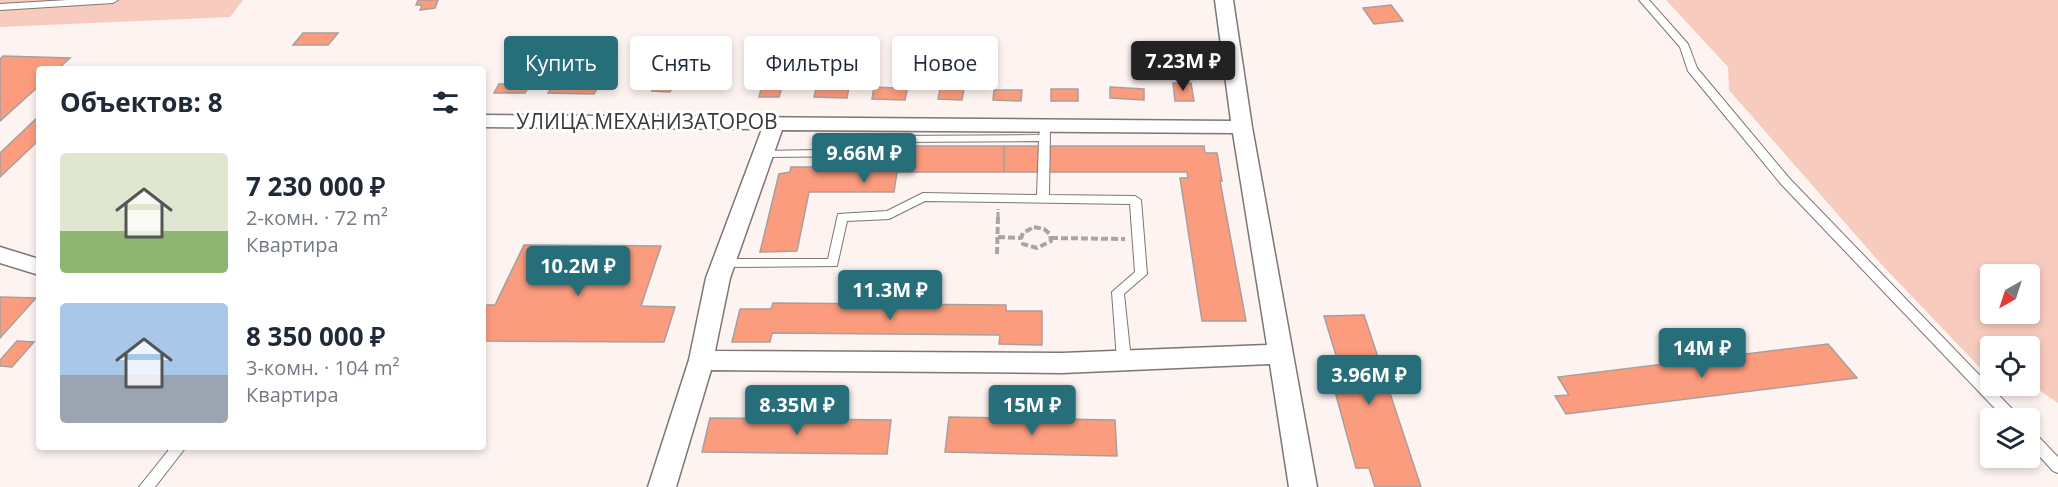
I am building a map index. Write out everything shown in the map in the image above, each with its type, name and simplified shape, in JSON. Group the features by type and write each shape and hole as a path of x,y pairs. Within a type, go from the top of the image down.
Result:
{"street":[{"path":"1224,0 1242,127 1304,487"},
{"name":"УЛИЦА МЕХАНИЗАТОРОВ","path":"486,120 775,122 1045,132 1242,127"},
{"path":"662,487 701,360 718,278 775,122"},
{"path":"0,255 36,266"},
{"path":"701,360 1050,363 1280,354"}],"lane":[{"path":"0,8 113,0"},
{"path":"1644,0 1685,46 1692,69 1785,181 2002,408"},
{"path":"764,153 876,152 891,139 1045,132 1043,199"},
{"path":"723,263 833,263 842,217 889,215 924,197 1135,200 1141,274 1118,292 1124,360"},
{"path":"2040,448 2058,467"},
{"path":"146,487 177,450"}],"path":[{"path":"998,198 998,254"},
{"path":"1034,227 1046,230 1051,238 1047,246 1035,249 1023,244 1021,237 1025,231 1034,227"},
{"path":"998,237 1021,237"},
{"path":"1051,238 1138,239"}],"shaded area":[{"path":"0,0 243,0 230,17 0,27"},
{"path":"1666,0 2058,0 2058,403 2040,391 2040,336 1980,336 1980,368 1882,265 1729,90 1728,67"}],"building":[{"path":"418,0 438,0 435,8 420,10 422,5 416,5"},
{"path":"1391,5 1403,21 1374,24 1363,8"},
{"path":"303,33 338,33 328,45 293,45"},
{"path":"3,56 70,58 61,66 36,66 36,89 0,121 0,59"},
{"path":"1173,83 1191,83 1194,101 1175,101"},
{"path":"499,84 504,84 504,90 527,90 525,93 494,93"},
{"path":"880,87 907,90 905,100 872,99 874,90 880,90"},
{"path":"1110,87 1144,89 1144,100 1110,98"},
{"path":"1051,89 1078,89 1078,101 1051,101"},
{"path":"550,90 596,90 594,94 548,93"},
{"path":"653,90 671,90 670,92"},
{"path":"761,90 781,90 779,97 759,97"},
{"path":"816,90 848,90 847,98 814,97"},
{"path":"940,90 964,90 962,100 938,99"},
{"path":"994,90 1022,90 1021,101 993,100"},
{"path":"36,119 36,143 0,177 0,153"},
{"path":"898,146 1004,146 1004,172 897,172 894,192 809,192 797,251 760,252 779,174 790,172 791,167 896,167"},
{"path":"1004,146 1204,146 1205,153 1217,153 1222,181 1220,181 1246,321 1202,321 1180,178 1188,178 1187,172 1004,172"},
{"path":"524,245 661,246 641,306 675,307 664,342 486,341 486,305 495,305"},
{"path":"0,297 36,298 0,338"},
{"path":"773,303 1006,305 1006,311 1042,311 1042,345 999,344 1000,335 772,333 770,342 732,342 740,309 771,309"},
{"path":"1364,315 1421,487 1375,487 1369,468 1356,468 1334,388 1346,388 1324,316"},
{"path":"17,341 34,342 12,367 0,366 0,360"},
{"path":"1828,344 1857,378 1566,414 1555,396 1569,395 1558,377"},
{"path":"949,417 1115,420 1117,456 945,452"},
{"path":"710,418 891,420 887,454 702,452"}]}
